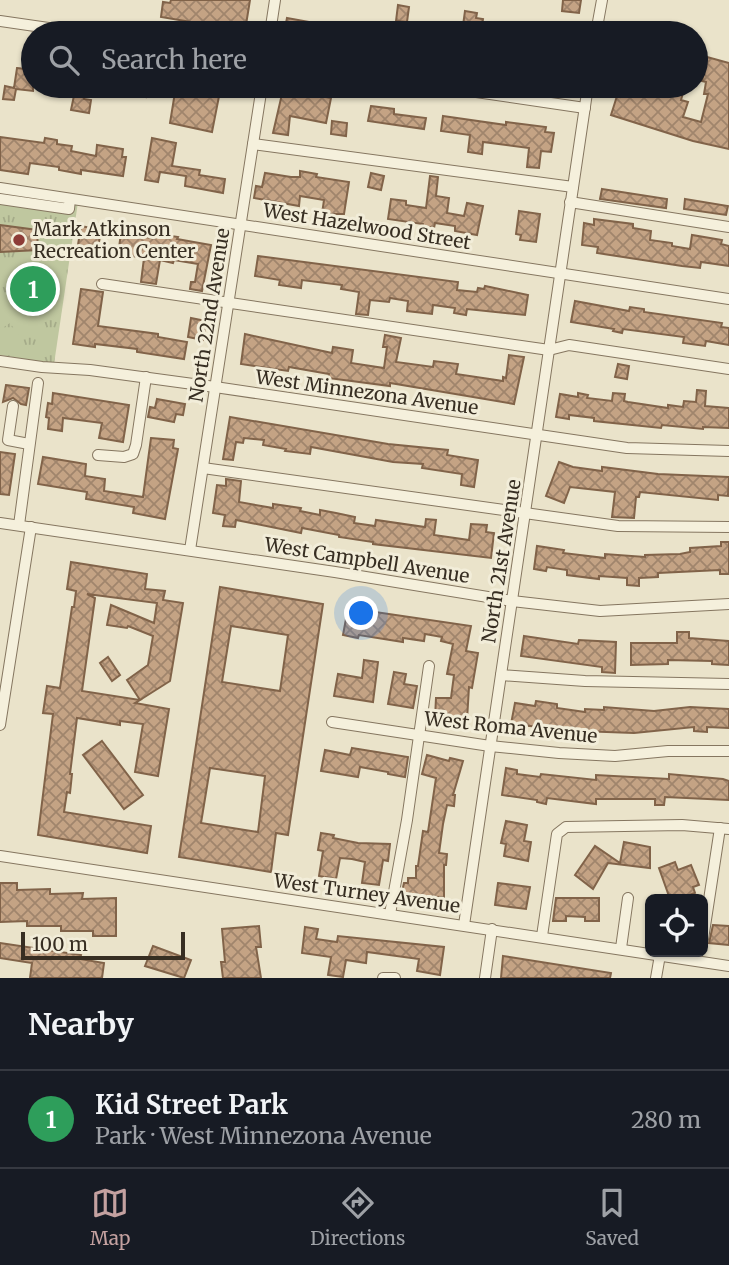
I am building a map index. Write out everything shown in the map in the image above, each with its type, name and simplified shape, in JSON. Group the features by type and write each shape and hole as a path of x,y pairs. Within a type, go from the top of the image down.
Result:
{"street":[{"path":"272,21 275,0"},
{"path":"598,21 602,0"},
{"path":"0,21 21,24"},
{"name":"North 22nd Avenue","path":"190,550 260,98"},
{"path":"516,98 584,108"},
{"name":"North 21st Avenue","path":"464,925 586,98"},
{"path":"253,144 573,187"},
{"name":"West Hazelwood Street","path":"0,188 69,204 241,225 729,299"},
{"path":"0,199 69,204"},
{"path":"570,202 729,227"},
{"path":"102,284 549,350 569,345 729,369"},
{"name":"West Minnezona Avenue","path":"0,361 146,377 627,448 729,451"},
{"path":"98,455 124,457 133,454 146,377"},
{"path":"19,525 38,383"},
{"path":"13,407 8,440 29,444"},
{"path":"203,468 618,526 729,527"},
{"name":"West Campbell Avenue","path":"0,523 512,601 600,611 729,604"},
{"path":"0,725 31,527"},
{"path":"390,914 407,820 429,666"},
{"path":"501,676 729,684"},
{"name":"West Roma Avenue","path":"332,722 490,746 559,753 615,756 668,751 729,751"},
{"path":"542,936 557,834 566,827 682,825 724,828 708,913"},
{"name":"West Turney Avenue","path":"0,856 645,953"},
{"path":"621,948 628,898"},
{"path":"485,978 492,929"},
{"path":"656,978 660,957"},
{"name":"West Turney Avenue","path":"703,957 729,965"},
{"path":"383,978 395,978"}],"green space":[{"path":"0,191 78,202 54,364 0,355"},
{"path":"42,227 72,232 66,275 36,269"},
{"path":"24,282 39,301 30,308 41,323 21,338 10,323 1,329 0,300"}],"building":[{"path":"171,0 250,0 247,21 185,21 161,17 163,2 170,3"},
{"path":"563,0 581,0 579,13 562,11"},
{"path":"398,5 409,7 407,21 396,21"},
{"path":"465,11 477,13 476,18 483,19 483,21 464,21"},
{"path":"708,57 729,63 729,149 693,141 611,115 616,98 682,98 688,102 683,117 701,122 708,98"},
{"path":"17,68 21,68 21,90 16,89 14,100 3,99 5,86 14,88"},
{"path":"74,98 91,100 89,113 71,110"},
{"path":"174,98 219,98 212,132 170,123"},
{"path":"281,98 331,98 326,123 290,116 288,135 273,133"},
{"path":"371,106 394,109 394,114 426,118 424,129 368,121"},
{"path":"443,116 506,125 506,122 546,127 545,132 554,133 551,152 541,151 539,168 527,167 529,148 483,142 482,154 468,152 470,135 441,131"},
{"path":"332,121 347,123 346,136 331,134"},
{"path":"0,137 44,143 45,138 57,140 57,144 72,146 71,151 96,156 97,145 123,149 122,157 126,157 123,176 81,170 81,174 59,170 59,167 30,163 28,174 0,170"},
{"path":"152,138 176,143 172,166 200,170 199,175 225,179 223,193 185,186 186,176 160,172 158,182 145,180"},
{"path":"300,171 317,174 316,177 349,182 344,214 322,214 324,200 300,196 299,206 254,198 256,186 262,187 265,173 300,177"},
{"path":"371,173 384,176 381,190 368,187"},
{"path":"430,176 438,177 436,196 449,198 447,213 464,216 467,203 483,206 477,235 455,231 455,226 435,223 434,228 388,219 391,199 426,208"},
{"path":"602,189 667,199 666,208 600,199"},
{"path":"685,199 728,206 726,215 684,209"},
{"path":"519,211 540,214 536,242 520,240 521,235 516,234"},
{"path":"594,219 633,224 633,228 651,231 650,240 690,249 692,235 722,240 721,244 729,246 729,266 701,262 700,268 597,253 598,247 582,245 584,223 594,225"},
{"name":"Mark Atkinson Recreation Center","path":"0,225 37,230 38,250 0,252"},
{"path":"81,226 101,230 97,254 83,251 84,246 78,245"},
{"path":"153,231 171,234 178,237 177,239 211,245 202,291 190,289 191,282 195,282 198,264 174,260 173,263 160,260 156,284 141,282 144,258 126,255 127,249 119,248 121,233 152,238"},
{"path":"258,256 458,282 457,290 477,292 478,288 484,289 485,286 528,295 525,315 467,309 466,315 454,313 455,308 433,305 432,314 407,311 408,301 390,298 389,302 370,300 368,315 356,314 359,292 341,289 342,285 302,280 301,288 279,285 280,280 255,276"},
{"path":"81,289 103,292 98,326 158,334 158,337 187,342 184,359 137,352 137,349 73,344"},
{"path":"575,301 629,311 630,307 644,309 644,312 722,323 721,327 729,328 729,345 706,341 705,346 683,343 684,337 623,329 622,333 613,331 614,329 571,322"},
{"path":"191,318 206,321 203,340 188,337"},
{"path":"245,334 332,353 333,347 353,350 351,363 384,368 387,347 383,347 385,335 401,338 396,362 433,367 434,361 458,364 456,374 503,381 503,377 506,378 509,355 524,357 514,404 390,383 390,386 328,378 329,374 289,367 288,371 241,364"},
{"path":"618,364 629,366 627,379 615,377"},
{"path":"6,385 29,388 26,405 13,398 3,402"},
{"path":"697,390 706,391 705,406 729,408 729,428 703,429 662,425 661,428 594,421 594,418 569,415 569,419 556,417 560,394 578,397 578,393 588,395 587,398 612,401 613,393 625,394 624,401 668,408 668,405 683,407 684,401 696,402"},
{"path":"53,393 129,405 123,442 99,438 102,423 63,418 62,431 48,429 49,418 46,417 48,403 52,404"},
{"path":"157,399 185,404 183,415 176,414 174,422 148,417 150,407 155,408"},
{"path":"230,417 388,444 448,450 447,455 478,460 474,487 461,485 462,474 422,468 423,464 393,462 311,447 310,454 285,451 286,449 263,445 264,440 244,438 243,443 236,442 233,460 223,459"},
{"path":"151,438 174,440 173,448 178,449 165,519 133,513 134,507 86,499 87,492 38,484 43,457 86,464 85,476 105,479 104,491 143,497"},
{"path":"0,452 15,454 9,495 0,494"},
{"path":"559,462 602,471 602,467 658,474 729,477 728,496 718,495 718,500 640,492 639,497 636,497 634,518 612,517 615,492 570,487 564,503 546,496"},
{"path":"226,479 241,481 239,502 273,508 273,504 301,508 300,511 320,515 320,510 355,517 354,523 375,526 376,520 425,527 426,519 436,520 434,535 469,540 471,524 487,525 486,532 494,533 491,558 373,544 302,528 301,533 236,520 235,527 223,526 225,515 213,513 217,485 226,486"},
{"path":"721,542 729,542 729,574 720,574 720,570 658,573 658,577 639,578 639,586 627,585 627,578 599,576 599,579 567,575 567,570 547,567 546,571 534,569 537,546 564,550 563,553 605,558 605,554 645,557 680,554 690,552 690,548 721,546"},
{"path":"71,562 147,574 145,589 165,591 163,600 183,603 170,681 140,700 135,703 169,709 158,776 135,772 143,724 120,721 120,725 77,718 70,793 67,792 64,812 151,826 147,853 38,835 53,714 43,713 47,686 60,688 76,591 67,589","holes":["87,594 157,603 154,623 111,605 107,625 128,626 153,636 148,665 127,680 140,700 82,691 95,598"]},
{"path":"220,587 323,604 288,835 276,833 271,872 179,857","holes":["231,626 288,635 280,691 222,682","210,768 265,776 258,832 201,823"]},
{"path":"348,608 471,626 466,651 478,653 472,688 469,687 467,720 435,718 436,698 451,698 454,675 447,674 453,644 441,641 442,637 425,634 424,641 403,638 403,642 343,635"},
{"path":"677,632 689,632 689,638 729,641 729,665 712,664 712,661 668,660 668,664 631,665 631,643 677,643"},
{"path":"524,636 578,644 579,640 616,642 615,673 602,672 602,667 521,656"},
{"path":"108,657 120,675 112,681 100,663"},
{"path":"364,660 378,662 373,702 334,696 338,674 362,678"},
{"path":"394,672 406,674 404,684 417,686 413,708 388,704"},
{"path":"536,701 557,704 557,708 585,712 585,709 604,710 604,707 654,711 690,707 729,709 729,728 707,727 707,732 694,731 694,727 634,733 511,724 515,703 535,706"},
{"path":"102,741 143,795 124,809 83,755"},
{"path":"352,748 408,757 405,777 360,767 358,777 321,771 325,750 350,755"},
{"path":"427,755 449,761 450,758 463,761 453,795 454,806 447,805 443,824 439,853 447,854 444,865 444,897 401,896 408,878 416,878 423,831 428,832 436,778 422,774"},
{"path":"506,768 517,770 517,774 596,780 596,775 669,779 669,774 723,779 729,781 729,800 665,797 664,805 655,805 655,799 596,799 596,804 547,798 546,804 537,800 502,795"},
{"path":"506,821 527,825 524,841 531,842 528,861 504,856 506,844 501,843"},
{"path":"321,833 358,843 390,844 388,861 383,860 379,885 362,883 365,862 352,859 340,858 336,879 319,876 323,851 318,850"},
{"path":"624,842 650,847 650,868 608,863 593,889 575,875 595,846 620,863"},
{"path":"675,862 678,870 691,865 699,885 693,887 695,893 668,894 659,868"},
{"path":"0,883 17,883 17,890 50,889 50,894 83,893 82,899 116,898 116,936 93,936 93,931 61,931 61,926 27,926 27,921 0,922"},
{"path":"498,883 530,887 526,909 495,905"},
{"path":"556,898 599,898 599,921 566,916 566,921 553,921"},
{"path":"713,925 729,926 729,945 709,943"},
{"path":"259,926 261,947 256,947 261,978 223,978 221,962 225,962 222,929"},
{"path":"305,927 318,929 316,939 337,942 338,936 444,947 440,975 417,971 419,959 367,952 366,963 346,960 343,977 328,975 331,957 302,953"},
{"path":"0,943 81,955 80,959 104,963 102,978 30,978 32,963 0,958"},
{"path":"153,946 191,960 184,978 145,966"},
{"path":"503,956 611,973 610,978 501,978"}],"place":[{"name":"Mark Atkinson Recreation Center","path":"19,240"},
{"name":"Kid Street Park","path":"33,289"}]}
